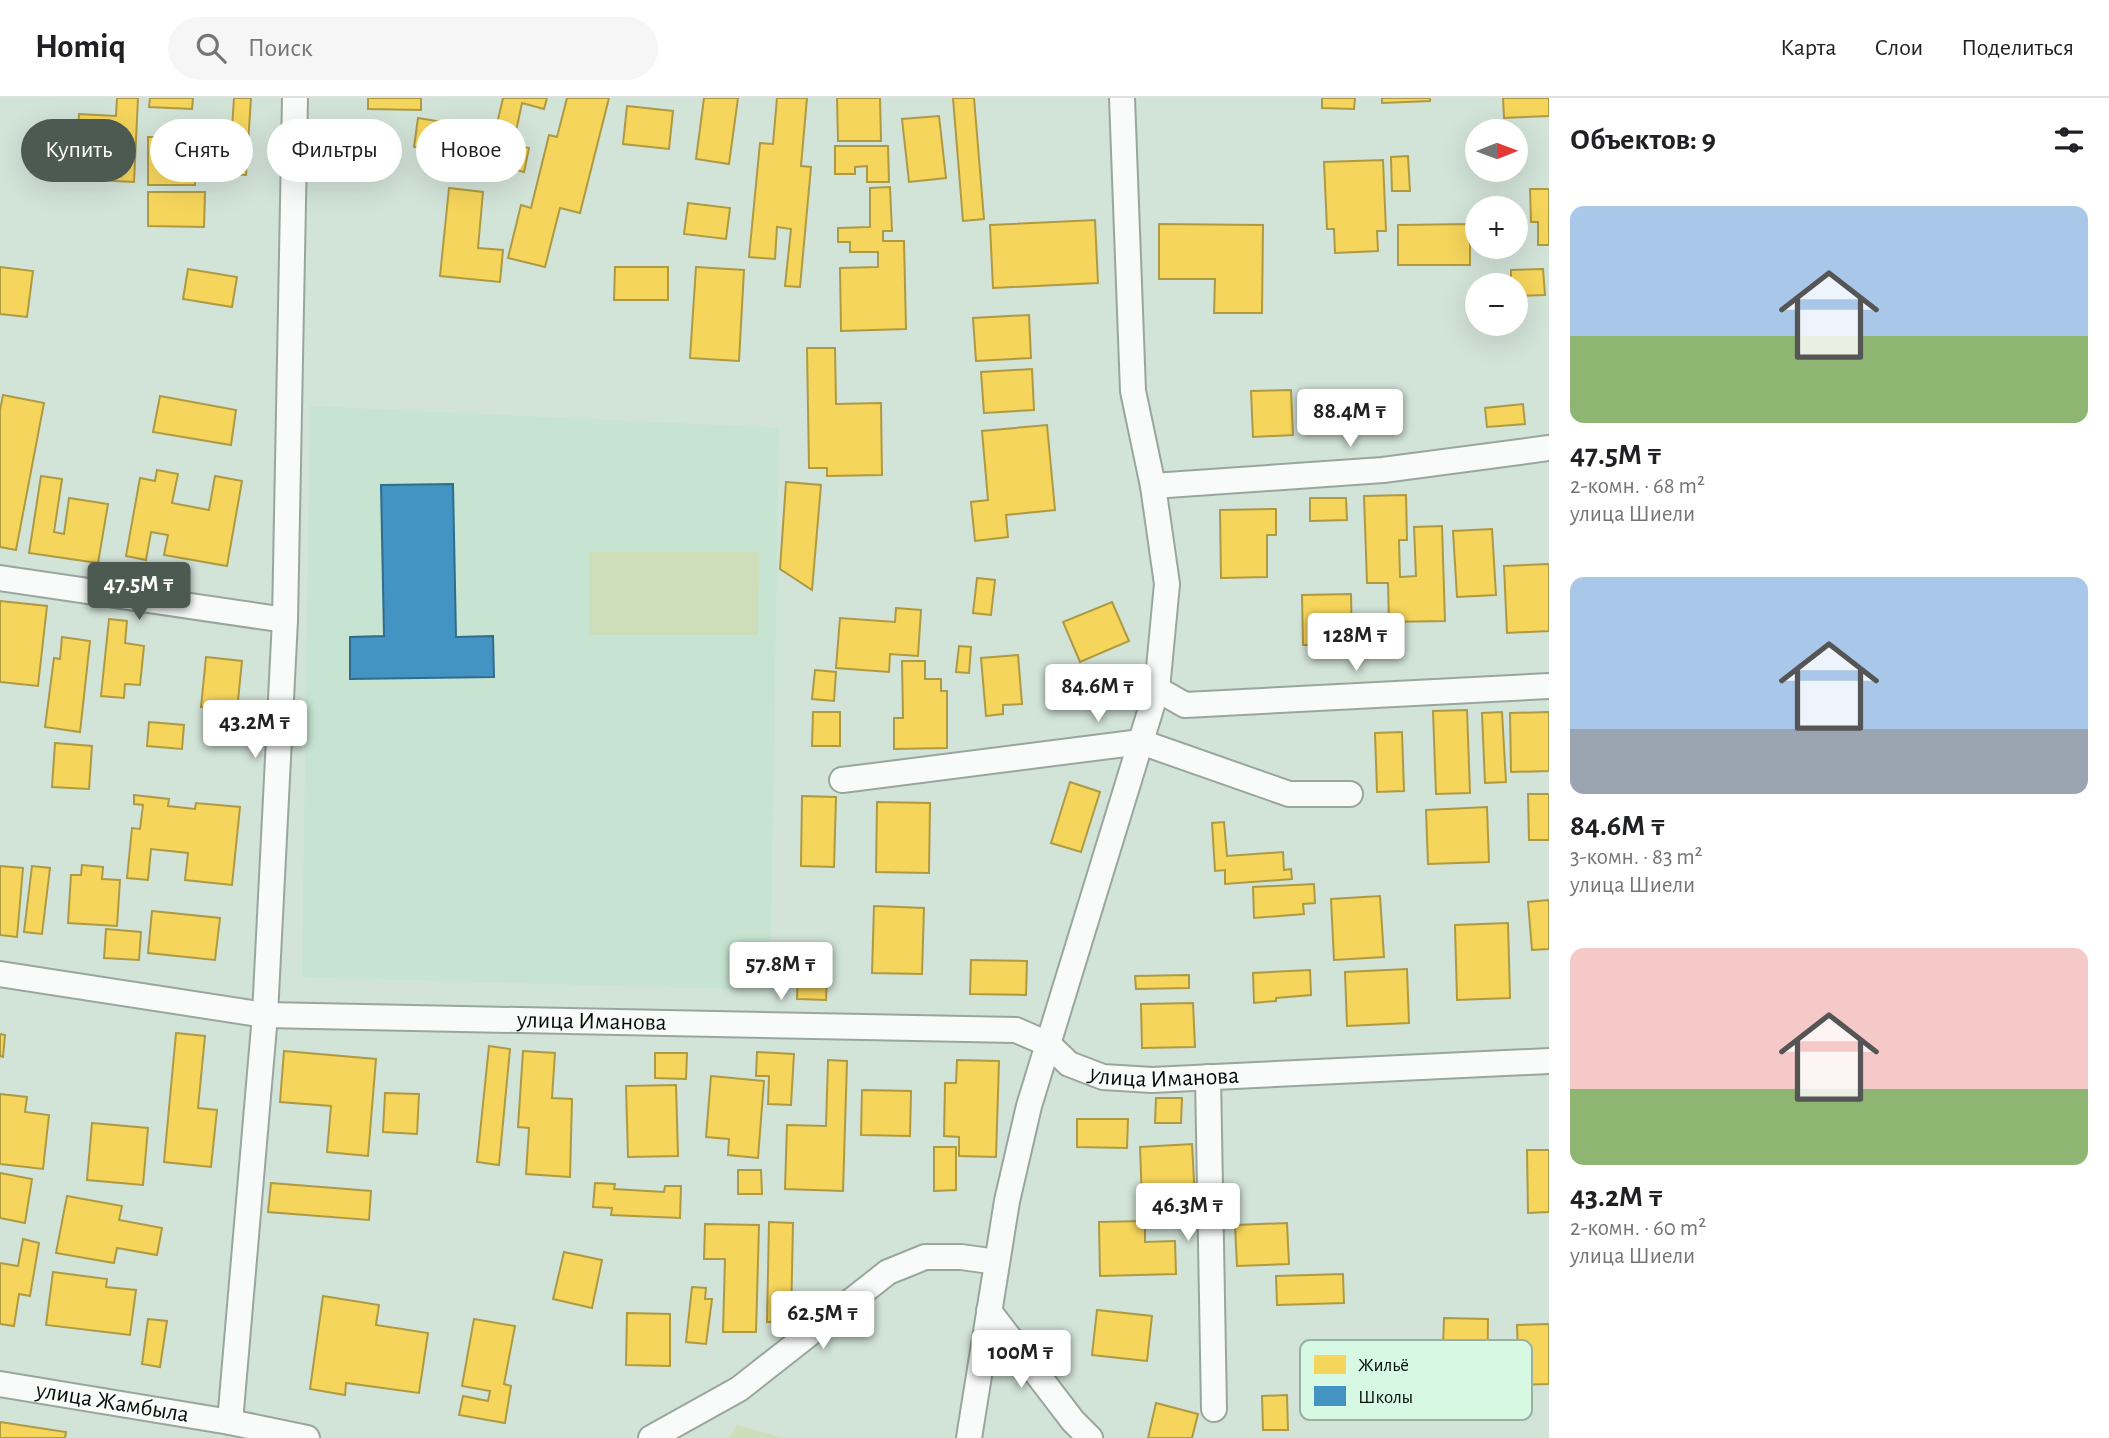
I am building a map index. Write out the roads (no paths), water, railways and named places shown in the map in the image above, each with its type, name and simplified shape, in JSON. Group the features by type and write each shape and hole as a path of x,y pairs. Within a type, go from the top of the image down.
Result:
{"street":[{"path":"230,1422 265,1014 285,620 295,98"},
{"path":"969,1438 1007,1201 1023,1133 1157,689 1167,584 1153,485 1133,391 1122,98"},
{"path":"1153,485 1382,470 1549,448"},
{"path":"0,578 285,620"},
{"path":"1157,689 1185,705 1549,686"},
{"path":"842,780 1141,742 1289,794 1350,794"},
{"name":"улица Иманова","path":"0,974 265,1014 1016,1030 1048,1044 1069,1064 1103,1077 1152,1080 1549,1061"},
{"path":"1208,1077 1214,1409"},
{"path":"651,1438 739,1388 888,1272 925,1257 961,1257 997,1262"},
{"path":"989,1311 1073,1421 1090,1438"},
{"name":"улица Жамбыла","path":"0,1384 230,1422 307,1438"}]}
